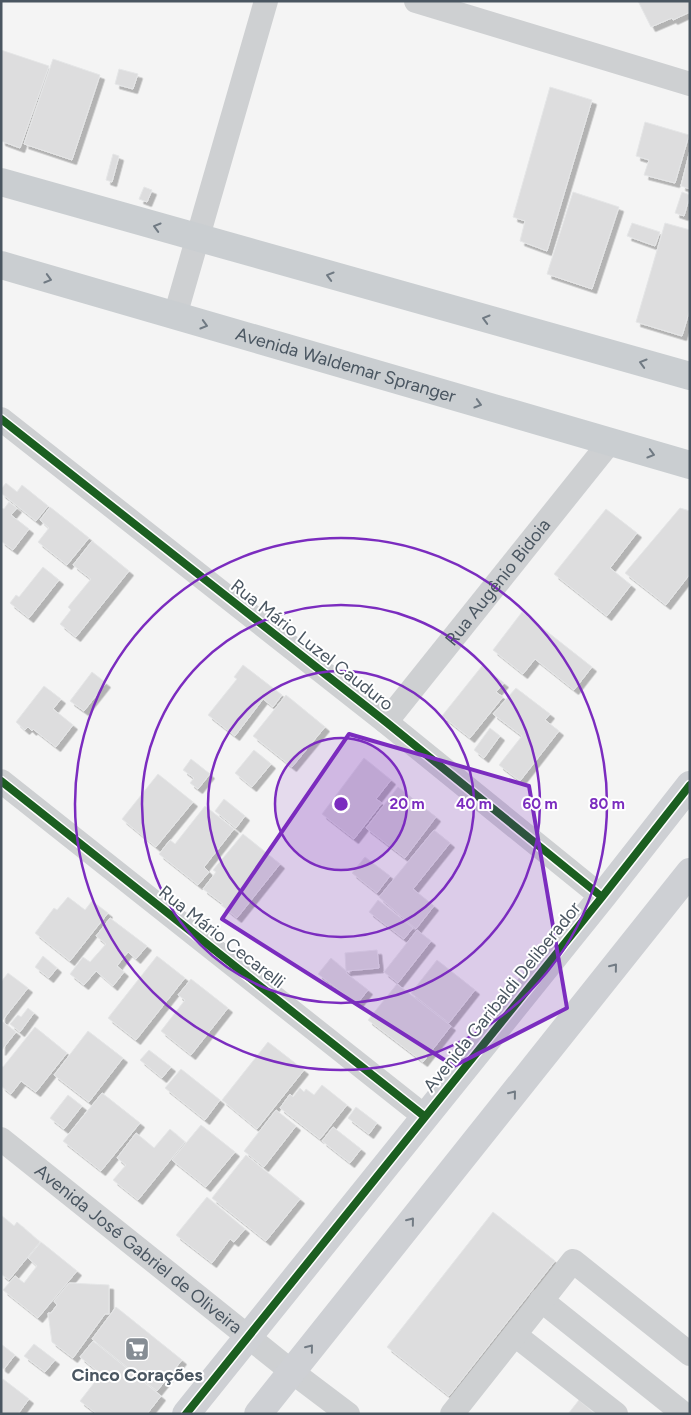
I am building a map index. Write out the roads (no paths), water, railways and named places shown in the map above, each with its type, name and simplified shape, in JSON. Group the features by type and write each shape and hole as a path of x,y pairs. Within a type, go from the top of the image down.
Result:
{"main road":[{"path":"1,182 690,376"},
{"name":"Avenida Waldemar Spranger","path":"1,265 690,465"}],"street":[{"path":"175,316 266,1"},
{"path":"416,1 452,7 690,84"},
{"name":"Rua Mário Luzel Cauduro","path":"1,419 386,722 602,897"},
{"name":"Rua Augênio Bidoia","path":"386,722 610,442"},
{"name":"Rua Mário Cecarelli","path":"1,780 424,1116"},
{"name":"Avenida Garibaldi Deliberador","path":"186,1414 690,785"},
{"path":"258,1414 690,872"},
{"name":"Avenida José Gabriel de Oliveira","path":"1,1139 291,1371 348,1414"},
{"path":"452,1414 573,1261 690,1354"},
{"path":"541,1300 684,1414"},
{"path":"515,1335 616,1414"}],"place":[{"name":"Cinco Corações","path":"137,1349"}]}
